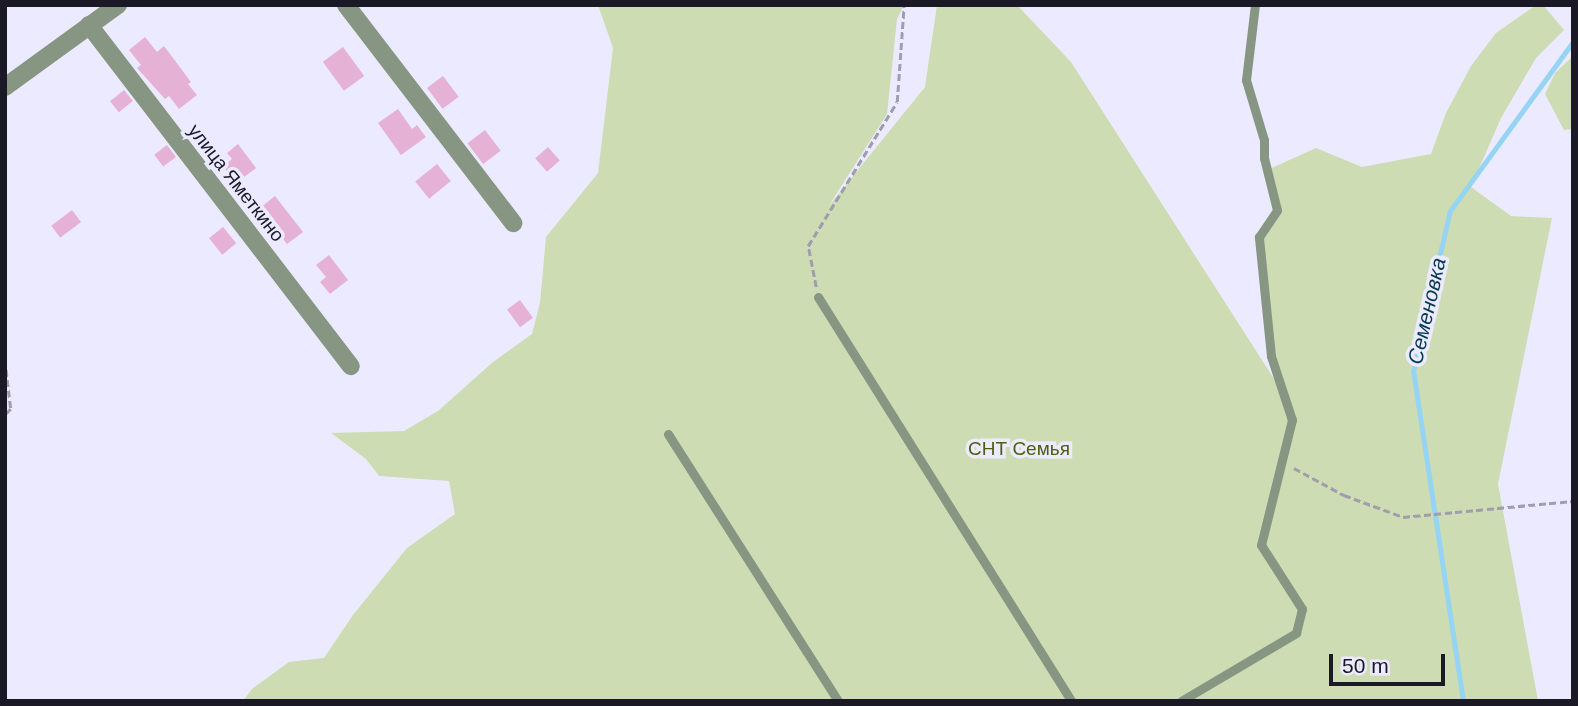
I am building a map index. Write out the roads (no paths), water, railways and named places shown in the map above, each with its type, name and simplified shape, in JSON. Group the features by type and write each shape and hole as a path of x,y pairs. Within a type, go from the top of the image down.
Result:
{"street":[{"path":"5,87 118,5"},
{"path":"346,5 513,223"},
{"name":"улица Яметкино","path":"89,25 351,366"}],"lane":[{"path":"1181,701 1296,633 1302,609 1261,545 1292,420 1271,356 1259,237 1277,210 1264,158 1264,140 1246,80 1255,5"},
{"path":"818,297 1071,701"},
{"path":"668,434 838,701"}],"waterway":[{"name":"Семеновка","path":"1463,701 1413,372 1450,211 1573,42"}],"park label":[{"name":"СНТ Семья","path":"1019,449"}]}
